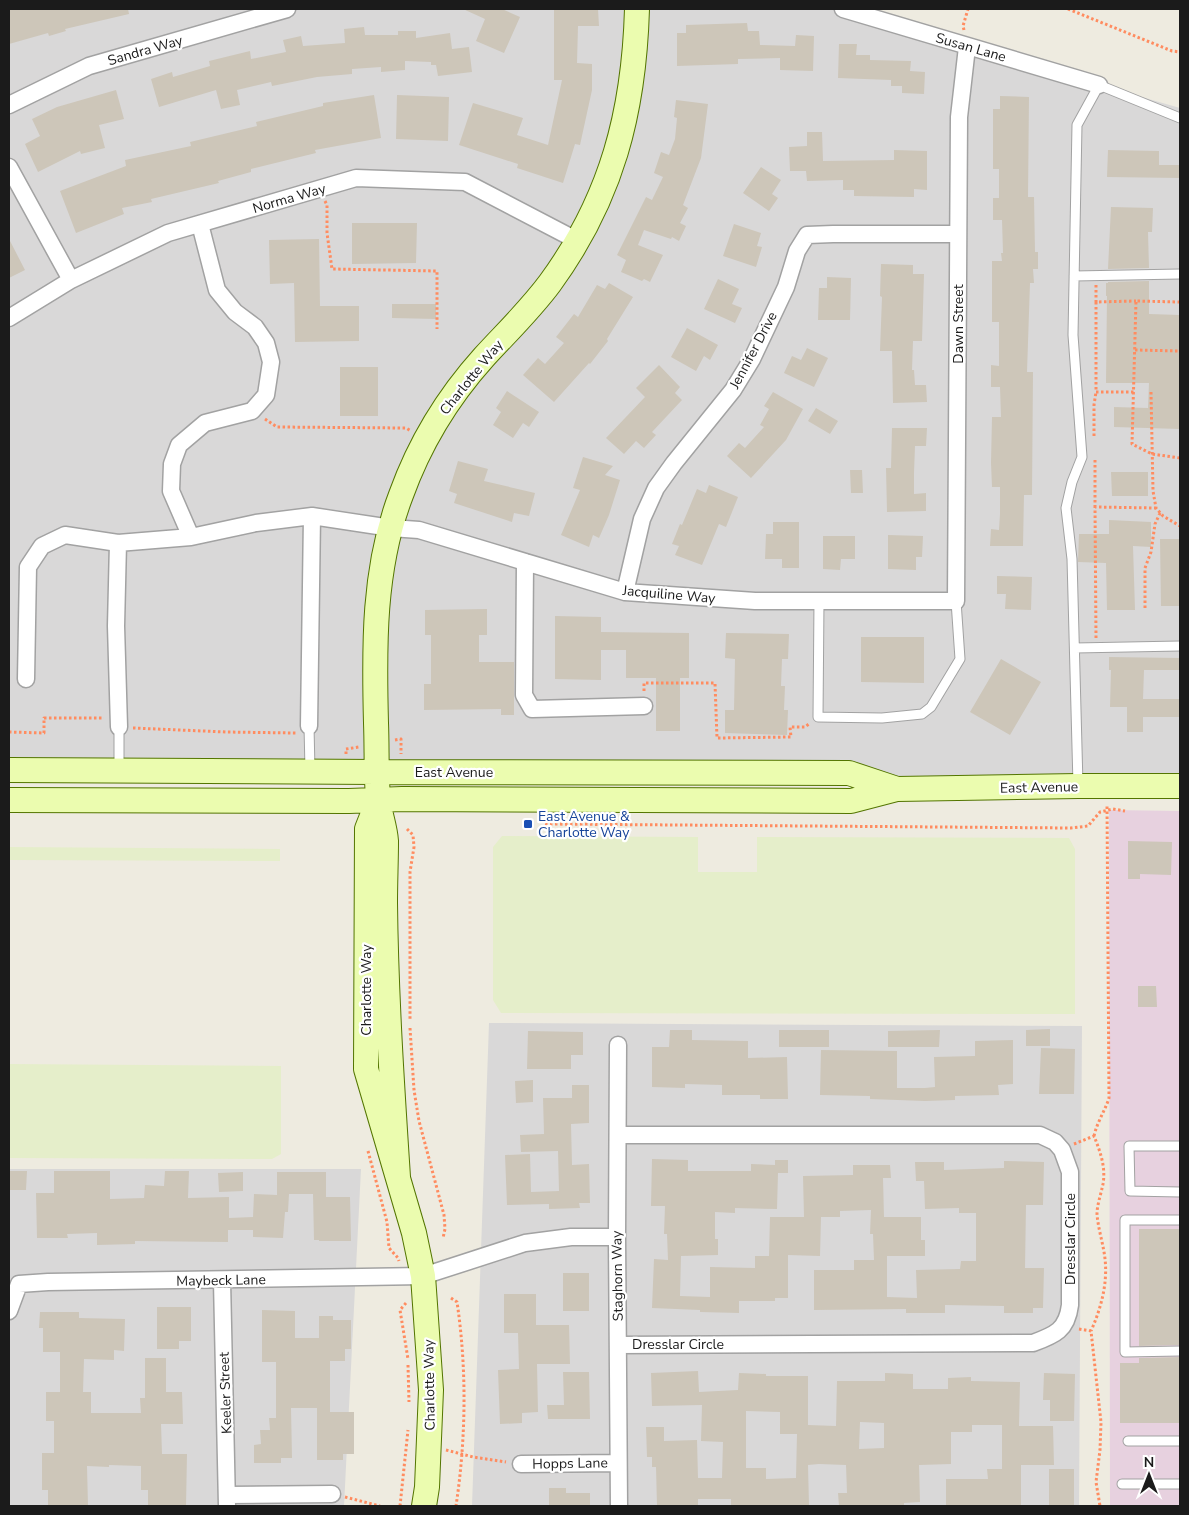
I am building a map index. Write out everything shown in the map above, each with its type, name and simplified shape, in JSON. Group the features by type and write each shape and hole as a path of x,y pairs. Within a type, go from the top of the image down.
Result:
{"main road":[{"name":"Charlotte Way","path":"424,1506 427,1486 432,1390 423,1276 414,1233 366,1069 367,830 378,801 375,691 376,617 381,570 400,497 416,458 436,421 459,387 482,359 528,311 545,289 578,241 601,194 614,159 632,85 637,9"},
{"name":"East Avenue","path":"9,770 849,772 897,789"},
{"name":"East Avenue","path":"9,800 851,801 897,789 1180,786"}],"street":[{"name":"Sandra Way","path":"9,105 89,66 287,9"},
{"name":"Susan Lane","path":"843,9 1099,84"},
{"name":"Dawn Street","path":"956,601 959,117 967,46"},
{"path":"9,167 71,280"},
{"name":"Norma Way","path":"9,318 71,280 168,233 356,178 465,182 578,241"},
{"path":"191,537 171,491 172,464 179,445 205,423 252,411 266,395 271,362 266,343 255,327 235,312 217,290 200,224"},
{"name":"Jennifer Drive","path":"625,592 642,519 656,488 733,390 752,359 786,286 797,251 807,235 958,234"},
{"path":"309,729 312,516"},
{"name":"Jacquiline Way","path":"26,679 28,567 42,546 65,535 118,543 191,537 256,523 312,516 391,528 419,530 625,592 755,601 956,601"},
{"path":"118,543 116,626 119,722"},
{"path":"525,562 524,695 532,709 644,706"},
{"name":"Staghorn Way","path":"618,1045 619,1506"},
{"path":"618,1134 1040,1135 1055,1142 1062,1150"},
{"name":"Dresslar Circle","path":"618,1345 1033,1343 1051,1337 1068,1319 1070,1305 1070,1172 1062,1150"},
{"name":"Maybeck Lane","path":"9,1312 19,1284 423,1276 525,1243 571,1237 617,1236"},
{"name":"Keeler Street","path":"222,1281 227,1500"},
{"name":"Hopps Lane","path":"521,1464 618,1463"},
{"path":"227,1500 332,1494"}],"lane":[{"path":"1078,786 1072,559 1066,508 1072,482 1082,457 1073,335 1077,125 1099,84 1180,118"},
{"path":"1074,276 1180,274"},
{"path":"819,601 818,717 882,718 922,714 931,707 960,659 956,601"},
{"path":"1075,648 1180,646"},
{"path":"119,722 119,770"},
{"path":"309,729 310,772"},
{"path":"1180,1146 1129,1146 1130,1191 1180,1192"},
{"path":"1180,1220 1125,1220 1125,1352 1180,1351"},
{"path":"1128,1441 1180,1441"},
{"path":"1122,1484 1180,1484"}],"path":[{"path":"1068,9 1172,51 1180,52"},
{"path":"320,189 328,206 327,233 332,269 437,270 437,329"},
{"path":"1096,275 1096,392 1134,392"},
{"path":"1096,302 1180,302"},
{"path":"1136,302 1132,444 1152,454 1180,458"},
{"path":"1135,350 1180,351"},
{"path":"1151,392 1153,491 1156,508 1160,513 1180,526"},
{"path":"252,411 277,427 406,428"},
{"path":"1096,647 1095,507 1156,508"},
{"path":"1145,608 1145,568 1151,552 1155,524 1160,513"},
{"path":"644,706 644,683 715,683 717,738 791,737 790,727 806,727 818,717"},
{"path":"9,732 44,733 44,718 119,722 226,732 309,729"},
{"path":"1100,1506 1096,1482 1101,1422 1091,1331 1099,1312 1106,1273 1105,1254 1097,1213 1103,1181 1103,1168 1100,1151 1094,1136 1097,1122 1105,1111 1109,1098 1107,787"},
{"path":"545,824 1071,828 1088,826 1100,812 1107,812 1113,809 1125,811"},
{"path":"407,829 413,836 414,847 410,872 409,930 410,1019 414,1090 419,1121 444,1214 445,1230 443,1238"},
{"path":"1062,1150 1094,1136"},
{"path":"451,1298 457,1302 464,1371 465,1403 456,1506"},
{"path":"1062,1327 1091,1331"},
{"path":"429,1446 461,1454 521,1464"},
{"path":"332,1494 380,1506"}],"shaded area":[{"path":"9,9 843,9 967,47 1180,108 1180,786 897,789 849,773 9,769"},
{"path":"1109,810 1180,811 1180,1506 1110,1506"},
{"path":"489,1023 1082,1026 1079,1506 472,1506"},
{"path":"9,1169 361,1169 344,1506 9,1506"}],"green space":[{"path":"502,836 698,837 698,872 757,872 757,837 1069,838 1075,849 1075,1014 501,1013 493,1000 493,847"},
{"path":"9,847 280,849 280,861 9,860"},
{"path":"9,1064 281,1066 281,1154 272,1159 9,1158"}],"building":[{"path":"9,9 128,9 129,14 65,29 66,31 49,36 48,33 9,44"},
{"path":"463,9 502,9 520,17 504,53 476,41 485,19"},
{"path":"554,9 598,9 599,26 578,26 577,63 592,64 592,90 580,145 575,144 563,183 517,168 518,164 459,145 473,103 523,118 517,135 548,145 562,80 554,80"},
{"path":"747,23 748,31 759,31 760,45 795,46 796,35 814,36 813,71 780,70 780,58 738,59 738,64 677,66 677,33 686,33 686,25"},
{"path":"364,27 365,35 398,35 398,31 416,31 416,38 450,33 452,49 469,47 472,72 438,76 436,65 431,65 431,62 405,61 405,70 381,72 381,67 352,69 352,74 317,77 272,86 271,82 237,90 240,105 221,109 216,90 159,107 151,79 172,72 173,77 210,66 209,61 250,51 251,59 286,52 283,40 301,36 303,46 345,43 344,29"},
{"path":"839,44 857,44 856,55 870,55 870,60 911,61 910,71 925,72 924,94 902,93 902,86 891,86 891,80 838,78"},
{"path":"116,90 124,119 99,125 105,148 81,154 80,151 38,172 25,144 40,136 32,119 57,107"},
{"path":"374,95 381,138 315,150 316,153 251,169 251,172 218,181 219,183 151,199 152,202 122,208 124,214 76,233 60,191 126,166 125,160 191,146 190,142 257,126 256,122 323,106 323,103"},
{"path":"397,95 449,97 448,141 396,139"},
{"path":"1000,96 1029,97 1028,197 1034,197 1035,252 1038,252 1038,269 1033,269 1034,283 1030,283 1027,372 1033,372 1032,495 1024,495 1023,546 990,546 991,529 999,530 1000,514 1000,487 992,487 991,463 992,417 1001,417 1000,387 991,387 991,365 999,366 999,322 992,322 992,261 1002,261 1001,253 1003,253 1002,220 993,220 993,198 999,198 999,169 993,169 993,109 1000,109"},
{"path":"676,100 708,104 701,158 683,205 688,208 680,223 686,226 679,241 672,237 671,239 644,230 638,245 663,255 650,282 644,279 642,281 621,272 626,260 617,255 646,197 652,200 663,177 654,173 661,152 669,155 675,139 677,118 674,117"},
{"path":"807,132 822,132 823,161 894,160 894,150 927,151 927,190 914,189 914,197 854,196 854,190 843,190 843,180 807,181 806,171 790,171 789,147 807,146"},
{"path":"1108,150 1159,151 1159,165 1180,165 1180,178 1107,177"},
{"path":"761,167 781,180 772,194 778,198 769,211 743,193"},
{"path":"1111,207 1153,208 1152,232 1148,232 1149,268 1108,269"},
{"path":"352,223 417,223 416,263 352,264"},
{"path":"734,224 761,233 757,246 762,247 756,267 723,256"},
{"path":"9,239 25,270 9,278"},
{"path":"319,239 320,306 359,306 359,341 295,342 294,283 270,284 269,240"},
{"path":"881,264 913,265 913,274 924,274 922,341 913,341 912,370 914,370 915,385 926,385 927,402 893,403 892,351 880,351"},
{"path":"827,277 851,278 850,320 818,320 819,288 827,288"},
{"path":"718,279 739,289 732,304 742,308 735,323 704,309"},
{"path":"1149,281 1149,314 1180,315 1180,429 1114,427 1114,407 1148,408 1149,383 1106,383 1106,283"},
{"path":"609,283 633,297 607,339 608,341 590,364 554,402 523,375 538,358 545,364 564,343 556,337 574,314 578,317 597,285 605,289"},
{"path":"392,304 436,304 436,319 392,318"},
{"path":"687,328 718,345 710,360 704,356 696,371 671,357"},
{"path":"807,348 828,358 814,387 784,373 792,356 801,360"},
{"path":"659,365 680,387 675,393 682,400 652,432 656,435 644,448 636,441 624,454 606,438 645,397 636,388"},
{"path":"340,367 378,367 378,416 340,416"},
{"path":"507,391 539,412 529,427 523,423 513,438 493,425 501,412 496,408"},
{"path":"773,392 803,409 786,440 751,478 727,456 739,443 745,448 764,427 760,425 769,409 764,406"},
{"path":"816,408 838,421 830,434 808,421"},
{"path":"892,428 927,428 926,446 915,446 914,473 914,494 926,493 926,511 887,512 886,468 891,468"},
{"path":"583,457 613,466 605,475 620,480 609,515 599,538 593,535 589,547 561,535 580,490 573,488"},
{"path":"458,461 488,469 484,481 535,493 529,516 514,513 512,522 454,503 457,494 449,491"},
{"path":"850,470 862,470 863,493 851,493"},
{"path":"1111,472 1148,472 1148,496 1112,496"},
{"path":"709,485 738,497 726,527 719,524 702,565 675,555 679,546 672,544 697,489 706,493"},
{"path":"1109,520 1151,522 1151,547 1133,546 1135,610 1107,610 1106,563 1078,562 1079,534 1109,534"},
{"path":"773,522 799,522 799,568 782,568 782,559 765,559 766,534 773,534"},
{"path":"888,535 923,536 922,557 916,557 916,570 888,569"},
{"path":"823,536 855,536 855,559 841,559 840,570 823,569"},
{"path":"1160,539 1180,539 1180,606 1161,606"},
{"path":"997,576 1032,577 1031,610 1005,609 1006,594 997,594"},
{"path":"487,609 487,635 479,635 479,662 514,662 514,715 501,715 501,709 424,710 424,684 431,684 431,635 425,635 425,610"},
{"path":"555,616 601,617 601,632 689,633 689,678 680,678 680,731 656,731 656,678 626,678 626,650 601,650 601,680 555,679"},
{"path":"726,633 789,634 788,659 782,659 781,686 785,686 784,710 788,710 787,735 725,733 725,710 734,710 735,659 725,658"},
{"path":"861,637 924,637 924,683 861,682"},
{"path":"1109,657 1180,658 1180,670 1144,670 1143,699 1180,699 1180,717 1143,717 1143,732 1127,732 1127,707 1110,707 1111,670 1109,670"},
{"path":"1001,659 1041,682 1010,735 970,712"},
{"path":"1128,841 1172,842 1171,875 1140,874 1140,879 1128,879"},
{"path":"1138,986 1156,986 1157,1007 1138,1007"},
{"path":"1050,1029 1050,1046 1026,1046 1026,1030"},
{"path":"670,1030 692,1030 692,1040 748,1041 748,1058 787,1057 788,1099 760,1099 760,1095 722,1095 722,1085 685,1084 685,1088 652,1087 652,1047 669,1047"},
{"path":"779,1030 829,1030 829,1047 779,1047"},
{"path":"940,1030 939,1047 888,1047 888,1031"},
{"path":"528,1031 583,1032 583,1055 571,1055 571,1069 527,1069"},
{"path":"1013,1040 1013,1084 998,1085 999,1095 955,1096 955,1100 925,1101 870,1099 870,1096 820,1095 821,1050 897,1051 897,1088 925,1088 935,1087 934,1057 975,1056 975,1041"},
{"path":"1041,1048 1075,1049 1074,1094 1039,1094"},
{"path":"533,1080 533,1102 516,1103 515,1081"},
{"path":"572,1085 589,1085 589,1123 571,1124 572,1165 589,1164 590,1203 579,1203 580,1208 549,1209 549,1204 507,1205 505,1155 530,1154 531,1192 559,1191 558,1151 521,1152 520,1135 544,1134 543,1098 572,1098"},
{"path":"652,1159 688,1160 688,1171 751,1171 751,1164 775,1165 775,1160 788,1160 788,1173 778,1173 777,1209 735,1208 735,1213 715,1212 715,1239 718,1239 718,1255 681,1256 680,1296 710,1297 710,1267 755,1268 755,1256 769,1256 770,1217 804,1217 803,1176 853,1175 853,1165 890,1165 891,1178 883,1178 884,1217 921,1217 921,1240 925,1240 925,1256 887,1256 887,1297 917,1298 916,1270 960,1269 961,1261 976,1261 976,1213 959,1213 959,1208 925,1209 924,1181 916,1181 915,1162 944,1162 944,1170 1004,1168 1004,1161 1044,1162 1043,1205 1026,1205 1025,1268 1044,1268 1043,1308 1033,1308 1033,1313 1004,1313 1004,1306 945,1305 945,1313 906,1313 906,1309 814,1310 814,1270 854,1270 854,1260 874,1260 873,1234 870,1234 871,1210 840,1211 840,1217 821,1217 820,1256 788,1255 788,1298 775,1298 775,1301 739,1301 739,1313 652,1308 654,1259 668,1260 667,1234 664,1234 665,1206 651,1206"},
{"path":"9,1171 27,1171 26,1190 9,1190"},
{"path":"54,1171 110,1171 110,1199 144,1198 145,1185 164,1186 165,1171 189,1171 188,1198 229,1197 229,1218 253,1217 254,1194 277,1195 277,1172 326,1172 326,1197 350,1197 351,1241 314,1240 313,1194 289,1194 288,1212 285,1212 283,1238 253,1237 253,1230 228,1230 228,1242 135,1241 135,1244 97,1245 97,1233 67,1234 68,1238 37,1238 36,1193 54,1193"},
{"path":"243,1172 243,1191 219,1192 218,1173"},
{"path":"1139,1229 1180,1229 1180,1345 1139,1346"},
{"path":"563,1273 589,1273 589,1311 563,1311"},
{"path":"504,1294 536,1294 536,1325 569,1325 570,1364 537,1364 538,1412 522,1413 522,1423 500,1424 498,1370 519,1369 518,1333 504,1333"},
{"path":"157,1307 191,1307 191,1341 179,1341 179,1349 157,1349"},
{"path":"262,1310 295,1311 295,1338 319,1338 319,1316 333,1316 333,1320 351,1320 351,1349 345,1349 345,1361 330,1361 330,1412 354,1412 354,1454 343,1454 343,1460 317,1460 317,1408 291,1408 292,1458 281,1458 281,1463 254,1463 254,1445 261,1444 260,1430 270,1430 269,1418 276,1418 276,1362 262,1362"},
{"path":"40,1312 79,1312 79,1318 125,1319 124,1351 114,1350 114,1360 84,1359 83,1392 91,1392 91,1413 141,1413 140,1398 145,1398 145,1358 166,1358 166,1392 182,1392 183,1424 161,1424 162,1454 187,1454 186,1506 148,1506 148,1490 141,1490 141,1466 109,1465 109,1467 87,1466 88,1506 48,1506 48,1490 42,1490 42,1453 54,1453 54,1421 46,1421 46,1392 60,1392 60,1352 43,1352 43,1328 39,1328"},
{"path":"1180,1357 1180,1423 1120,1423 1120,1363 1139,1363 1139,1358"},
{"path":"698,1371 699,1392 738,1390 739,1373 766,1374 766,1376 808,1376 808,1425 836,1426 837,1381 885,1381 885,1373 913,1374 913,1389 948,1389 948,1378 971,1377 971,1381 1020,1382 1019,1426 1053,1426 1054,1465 1021,1465 1021,1506 946,1506 946,1479 988,1479 987,1469 1002,1469 1002,1425 972,1425 972,1432 951,1432 951,1464 919,1465 920,1502 904,1503 904,1506 839,1506 838,1493 847,1493 846,1465 819,1464 808,1465 809,1506 731,1506 731,1499 698,1499 698,1506 657,1506 656,1467 652,1467 652,1457 647,1457 646,1427 664,1427 664,1441 697,1440 698,1478 722,1478 723,1442 701,1441 702,1405 652,1406 651,1373","holes":["746,1411 780,1412 780,1434 797,1434 796,1478 766,1479 766,1468 746,1468","860,1422 884,1423 884,1448 859,1449"]},
{"path":"563,1372 589,1372 590,1419 548,1419 547,1405 564,1405"},
{"path":"1044,1373 1075,1374 1074,1421 1050,1421 1050,1400 1043,1400"},
{"path":"1049,1469 1074,1469 1074,1506 1049,1506"},
{"path":"549,1488 566,1488 566,1493 590,1493 590,1506 549,1506"}],"place":[{"name":"East Avenue & Charlotte Way","path":"528,824"}]}
